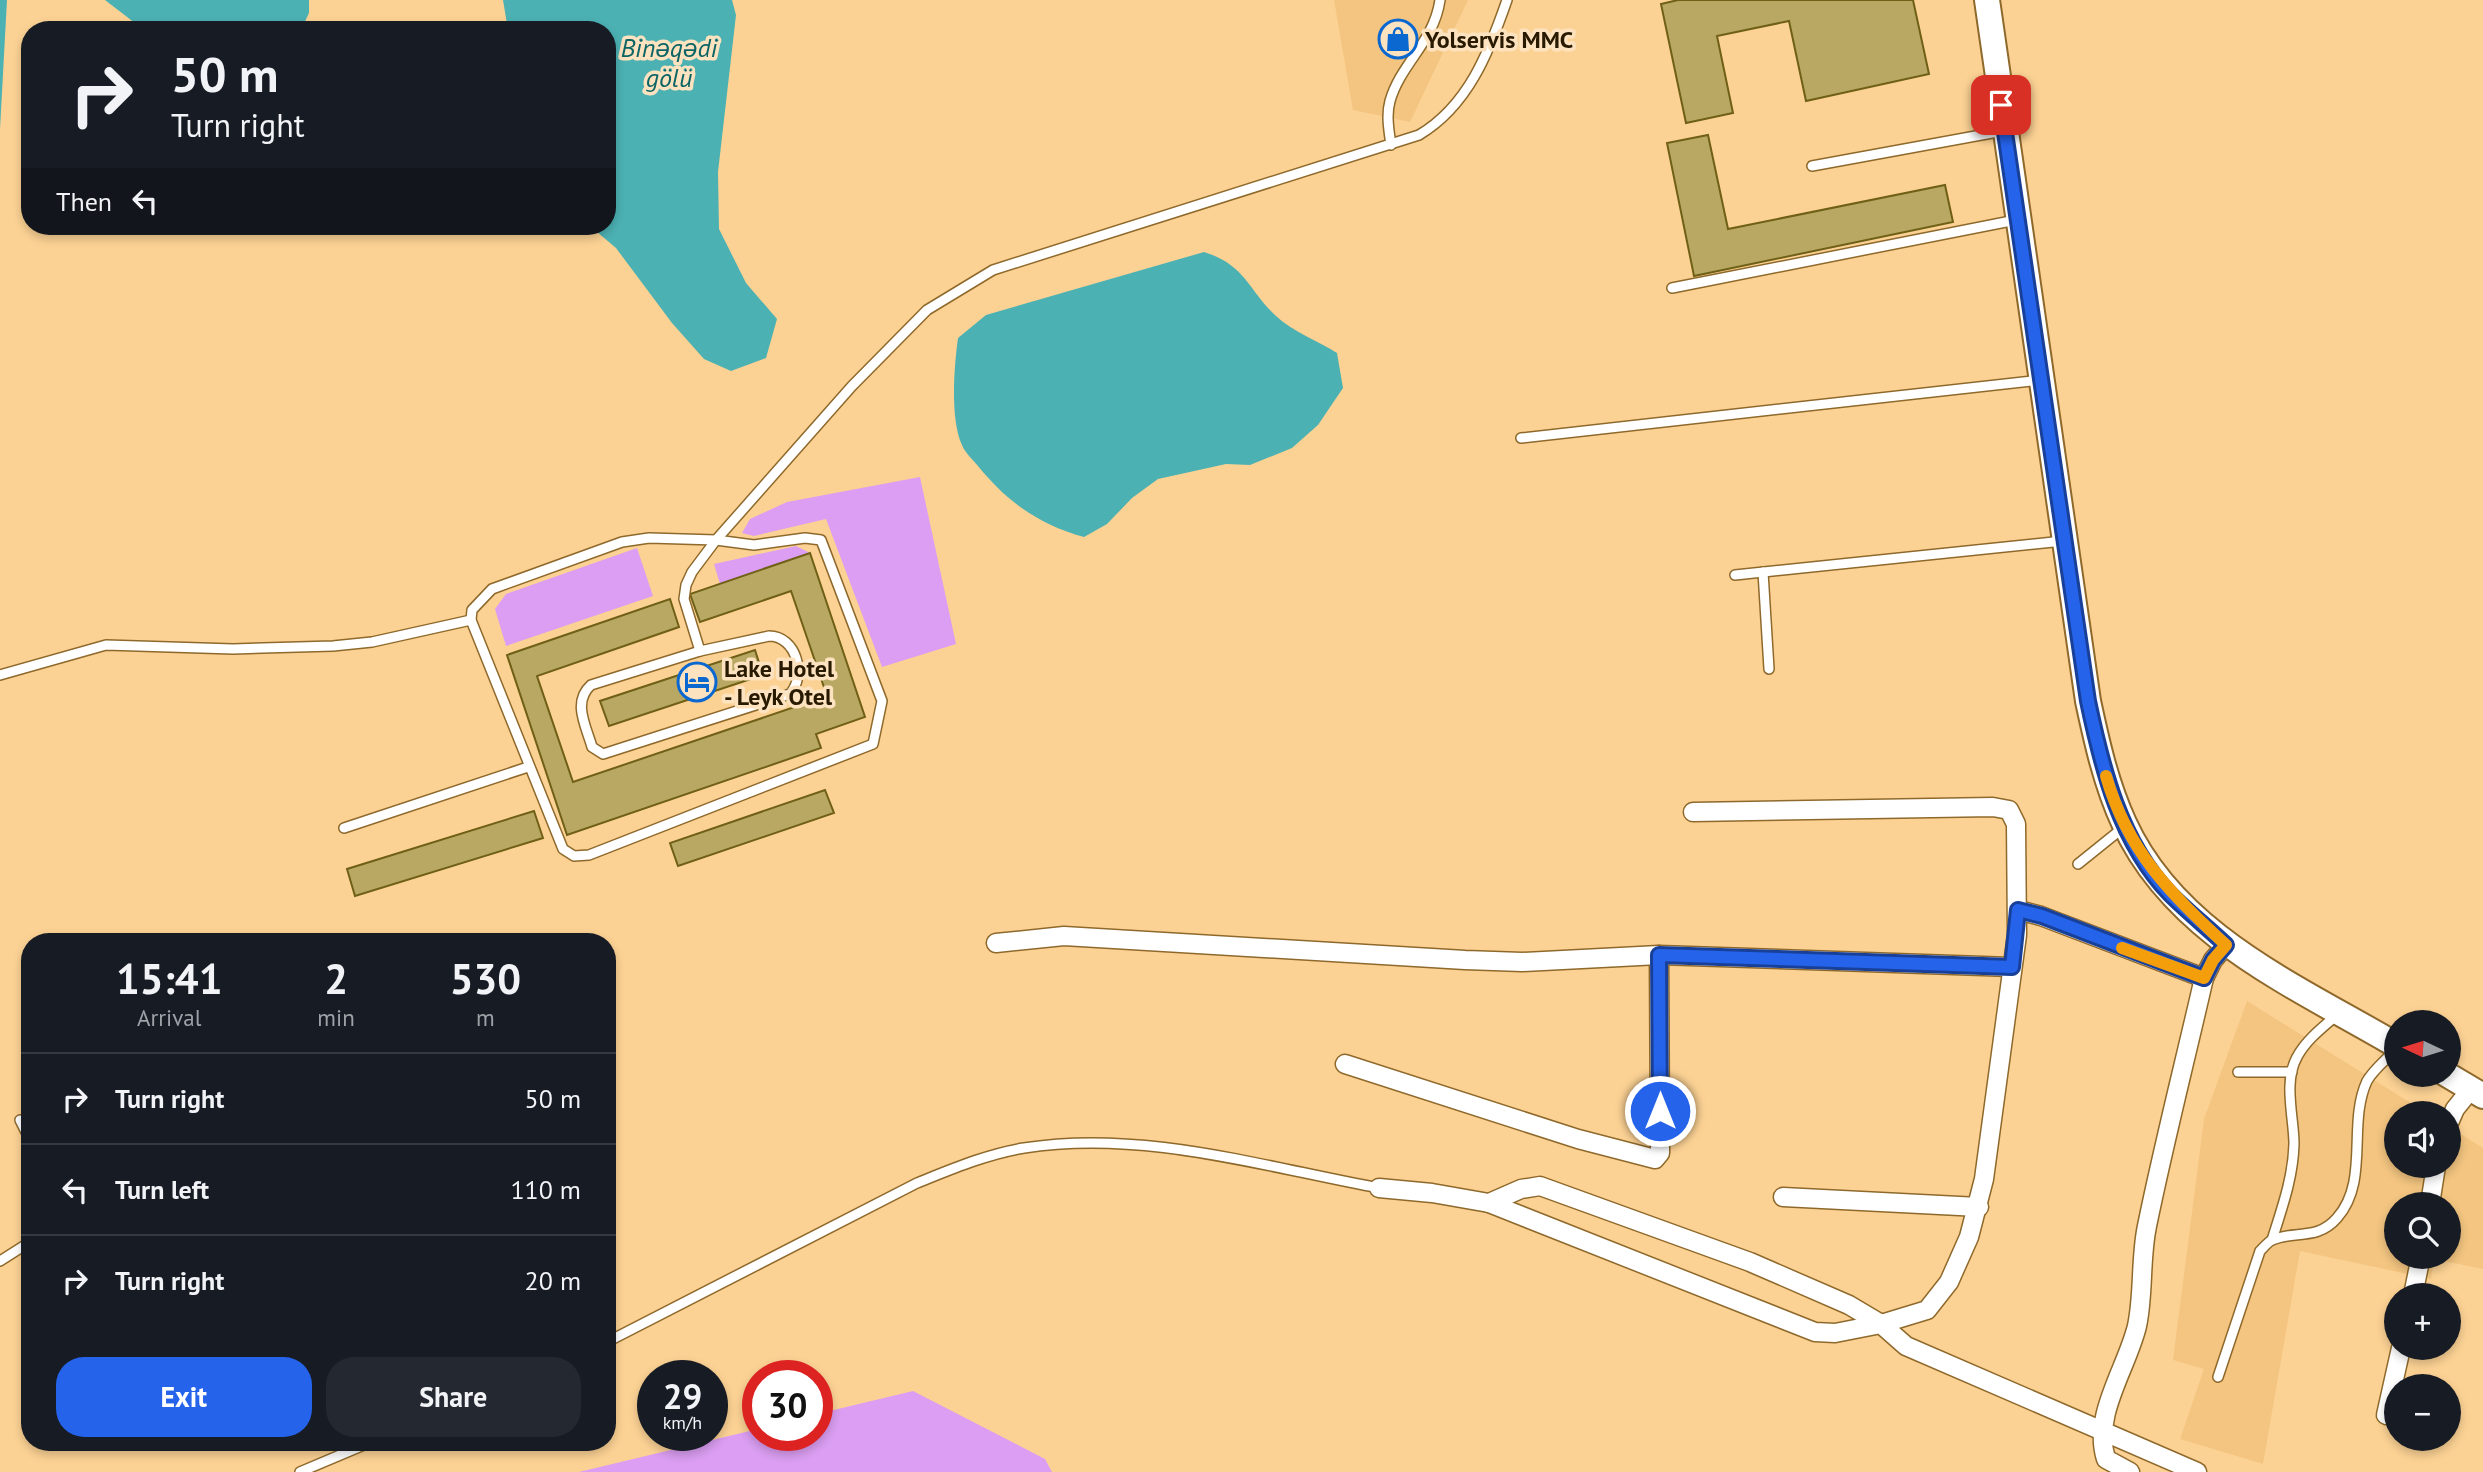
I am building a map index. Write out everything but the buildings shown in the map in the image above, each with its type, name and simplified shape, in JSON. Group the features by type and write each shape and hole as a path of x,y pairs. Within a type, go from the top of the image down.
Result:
{"main road":[{"path":"1987,0 2088,701 2109,788 2125,826 2168,892 2226,945 2384,1040"},
{"path":"2461,1083 2477,1093"}],"street":[{"path":"1380,1188 1432,1193 1489,1203 1815,1332 1835,1332 1881,1325 1927,1310 1949,1282 1979,1207 2018,910 2016,824 2009,810 1993,807 1693,812"},
{"path":"2018,910 2042,916 2204,978"},
{"path":"996,943 1064,936 1522,962 1659,955 2012,967"},
{"path":"2130,1472 2106,1459 2104,1432 2109,1406 2136,1327 2147,1227 2204,978 2213,960 2226,945"},
{"path":"1345,1064 1566,1136 1655,1159 1660,1153 1659,955"},
{"path":"2461,1105 2477,1093"},
{"path":"1489,1203 1521,1189 1540,1186 1751,1262 1849,1305 1881,1325 1906,1346 2197,1472"},
{"path":"1783,1197 1979,1207"}],"lane":[{"path":"1391,145 1390,102 1401,77 1432,32 1440,0"},
{"path":"700,651 684,599 686,585 716,540 852,386 927,310 993,270 1419,135 1452,110 1482,64 1507,0"},
{"path":"1812,166 2004,131"},
{"path":"1672,288 2018,220"},
{"path":"1521,438 2042,380"},
{"path":"649,538 716,540 754,545 805,538 821,540 882,701 873,744 589,855 574,856 564,849 528,767 471,620 471,610 492,589 622,542 649,538"},
{"path":"1735,575 2065,540"},
{"path":"1763,572 1769,668"},
{"path":"0,675 106,645 233,649 333,646 372,642 471,620"},
{"path":"780,636 790,643 799,674 797,685 790,694 617,751 603,754 592,747 580,703 582,693 591,685 700,651 780,636"},
{"path":"344,828 528,767"},
{"path":"2078,864 2125,826"},
{"path":"2218,1377 2260,1251 2272,1240 2290,1181 2294,1144 2292,1072 2296,1059 2310,1039 2340,1012"},
{"path":"2272,1240 2303,1236 2324,1229 2338,1217 2348,1203 2354,1181 2361,1099 2368,1079 2384,1061"},
{"path":"2238,1072 2292,1072"},
{"path":"616,1337 917,1182 969,1162 1024,1148 1089,1144 1169,1148 1380,1188"},
{"path":"0,1261 21,1248"},
{"path":"300,1472 350,1451"}],"shaded area":[{"name":"Yolservis MMC","path":"1334,0 1468,0 1410,122 1353,110"},
{"path":"920,477 956,644 882,667 826,519 754,536 742,533 750,519 787,502"},
{"path":"796,546 810,553 720,584 714,564"},
{"path":"637,548 653,596 506,646 495,609 506,594"},
{"path":"2247,1001 2408,1101 2384,1101 2384,1178 2461,1178 2461,1134 2483,1148 2483,1269 2461,1265 2461,1192 2384,1192 2384,1269 2300,1251 2263,1464 2180,1439 2204,1369 2173,1360 2204,1119"},
{"path":"2384,1269 2432,1269 2431,1279"},
{"path":"913,1391 1045,1459 1052,1472 579,1472 666,1451 728,1451 728,1436 742,1433 742,1451 833,1451 833,1410"}],"water":[{"path":"0,0 7,0 0,129"},
{"path":"105,0 309,0 309,13 305,21 132,21"},
{"name":"Binəqədi gölü","path":"503,0 732,0 736,15 718,172 719,229 746,283 777,319 766,358 731,371 704,359 672,323 616,248 601,235 616,235 616,21 506,21"},
{"path":"1204,252 1218,257 1238,271 1282,321 1337,353 1343,388 1318,425 1292,448 1250,465 1226,464 1158,479 1132,498 1107,524 1084,537 1053,526 1025,510 989,479 962,445 954,407 958,338 986,315"}],"slow traffic":[{"path":"2106,776 2125,826 2168,892 2226,945 2213,960 2204,978 2122,948"}],"place":[{"name":"Yolservis MMC","path":"1398,39"},
{"name":"Lake Hotel - Leyk Otel","path":"697,682"}],"route":[{"path":"1660,1111 1659,955 2012,967 2018,910 2042,916 2204,978 2213,960 2226,945 2168,892 2145,859 2125,826 2109,788 2098,749 2088,701 2001,105"}]}
